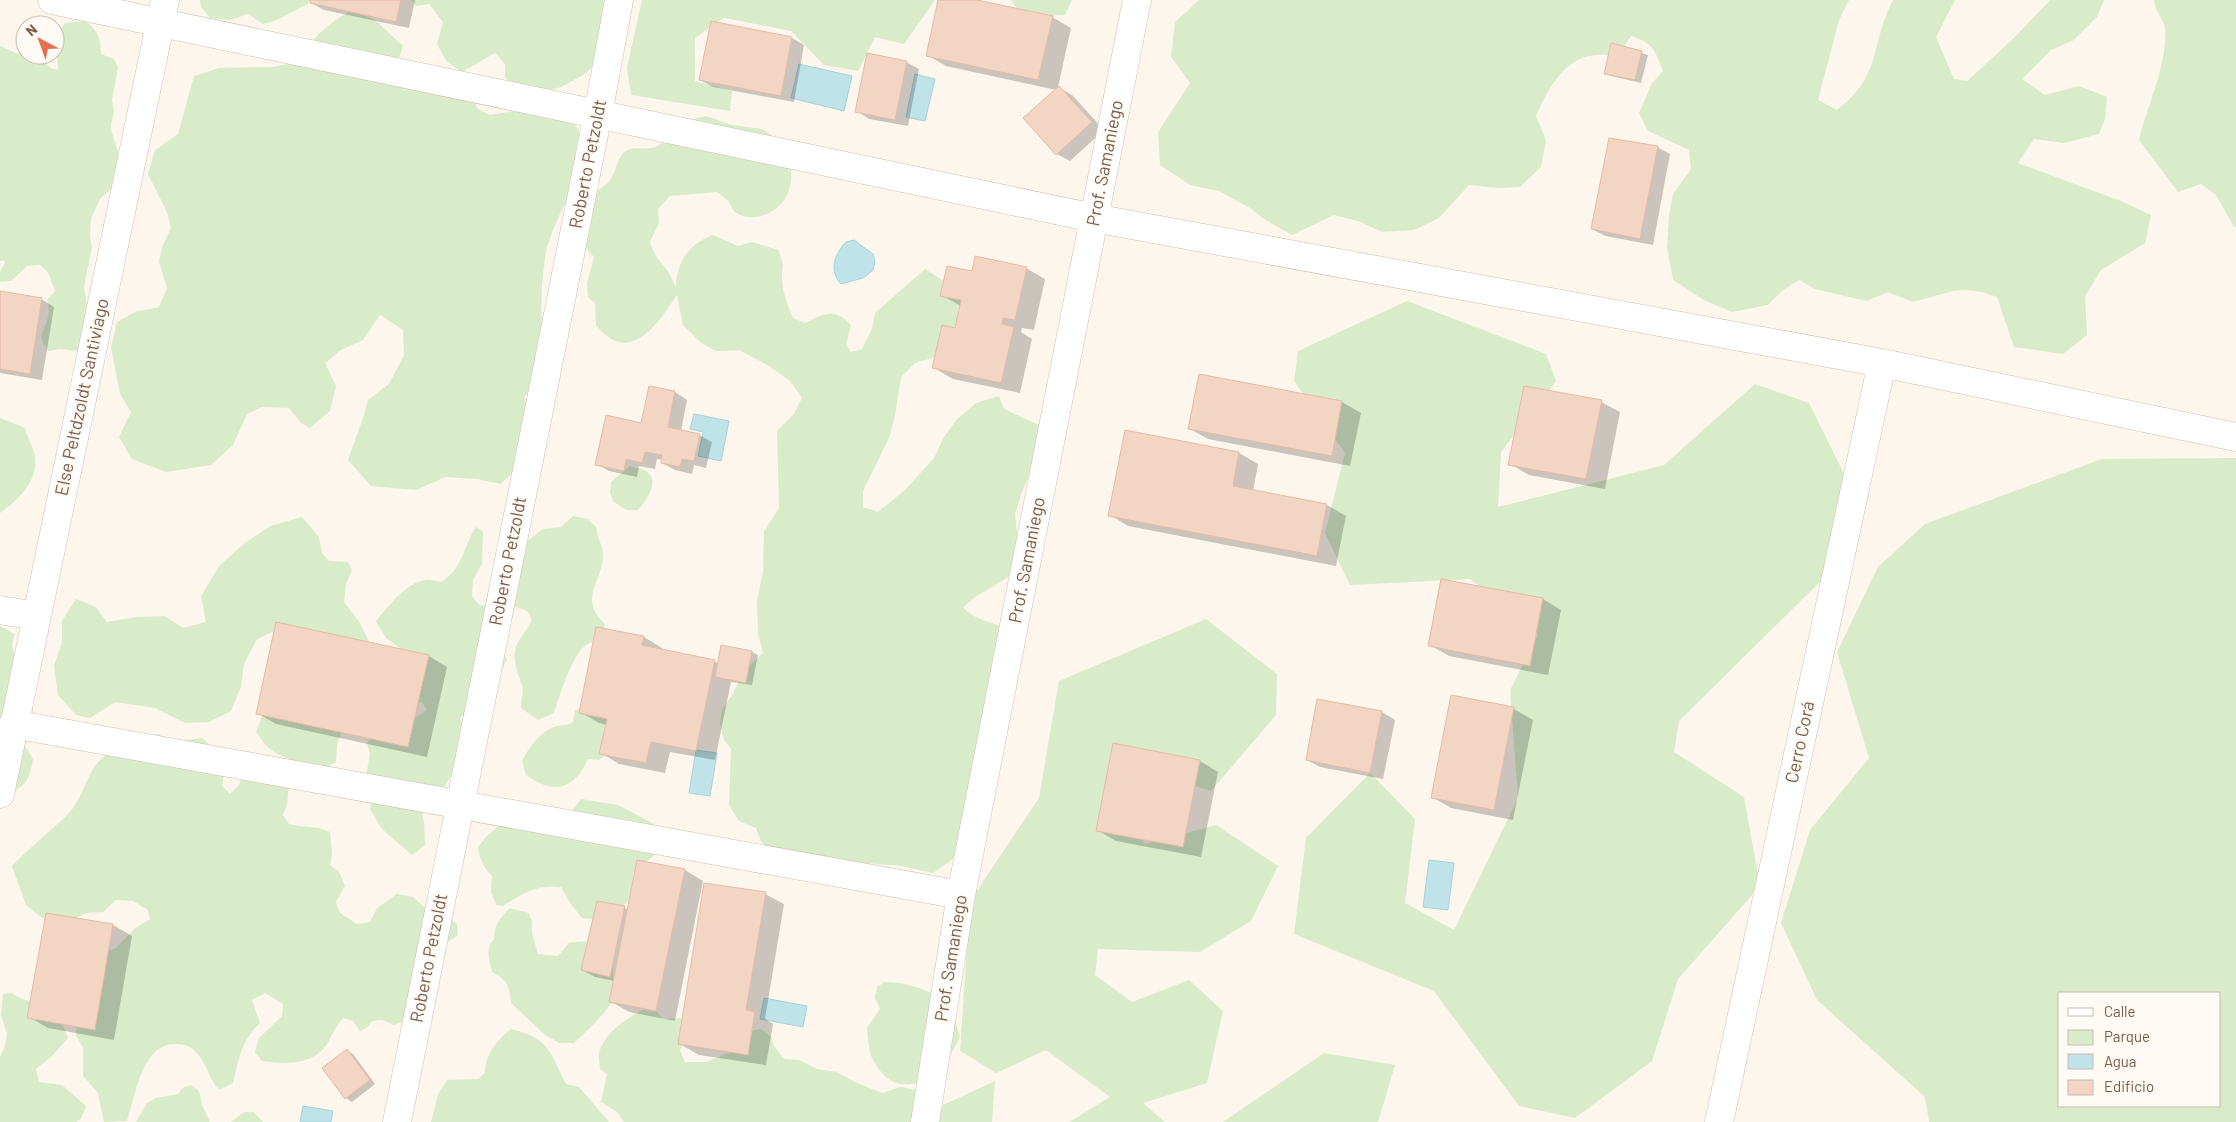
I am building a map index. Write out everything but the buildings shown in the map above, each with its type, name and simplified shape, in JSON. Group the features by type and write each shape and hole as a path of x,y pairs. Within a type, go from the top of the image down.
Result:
{"street":[{"path":"52,0 162,11 598,114 1094,218 1882,363 2236,437"},
{"name":"Roberto Petzoldt","path":"397,1122 598,114 619,0"},
{"name":"Prof. Samaniego","path":"925,1122 961,895 1137,0"},
{"name":"Else Peltdzoldt Santiviago","path":"0,794 162,11"},
{"name":"Cerro Corá","path":"1719,1122 1882,363"},
{"path":"0,610 37,616"},
{"path":"14,724 961,895"}],"green space":[{"path":"200,0 310,0 308,4 286,16 263,24 248,14 230,20 210,18 201,7"},
{"path":"411,0 616,0 607,52 585,74 561,87 544,92 516,96 505,77 505,64 495,53 462,72 446,61 437,44 443,22 429,4 416,6"},
{"path":"642,0 935,0 904,44 875,37 858,71 824,65 791,31 724,18 695,38 695,81 732,91 730,111 631,95 627,67"},
{"path":"1011,0 1072,0 1065,15 1023,16"},
{"path":"1199,0 1849,0 1839,20 1818,100 1837,110 1852,97 1869,71 1886,16 1893,0 1955,0 1936,37 1954,79 1967,81 2014,38 2050,0 2104,0 2097,17 2074,40 2051,50 2022,79 2045,95 2079,86 2107,97 2105,119 2099,134 2064,143 2034,139 2018,163 2121,201 2151,215 2145,243 2101,270 2085,296 2087,335 2063,354 2014,347 1997,297 1982,292 1953,291 1913,302 1888,292 1866,301 1815,289 1799,280 1782,291 1768,305 1732,312 1704,300 1673,280 1667,248 1669,215 1673,194 1691,169 1689,150 1648,131 1639,113 1652,83 1663,71 1652,48 1644,41 1631,36 1620,54 1593,55 1579,60 1562,72 1550,88 1536,116 1546,140 1541,167 1520,187 1498,188 1469,185 1439,218 1414,230 1382,232 1358,221 1334,215 1292,235 1219,191 1190,185 1160,165 1158,132 1190,83 1171,57 1175,22"},
{"path":"2154,0 2236,0 2236,227 2234,227 2216,195 2201,184 2178,192 2139,140 2160,70 2165,41 2164,24 2154,4"},
{"path":"352,10 375,20 403,46 395,71 404,90 432,81 467,89 478,109 490,115 514,111 563,112 577,127 589,155 573,194 563,207 546,250 541,315 557,336 539,378 524,398 534,414 538,452 500,484 477,479 445,477 416,490 371,486 348,460 368,400 389,384 404,355 403,330 380,315 363,340 341,350 325,363 336,386 330,411 310,428 301,423 289,408 262,407 247,414 233,445 211,465 166,472 132,459 119,437 131,412 120,394 111,347 117,322 135,312 159,307 167,288 159,261 163,245 171,228 167,212 148,174 155,150 178,134 194,76 219,68 273,67 297,62 321,32"},
{"path":"85,21 98,35 101,54 114,59 118,67 112,100 114,111 111,125 122,164 116,185 100,199 91,218 90,236 92,247 84,286 91,317 86,352 60,349 48,351 44,346 42,334 49,315 47,300 55,291 48,272 40,265 27,266 11,281 0,282 0,272 5,263 4,260 0,261 0,46 15,53 15,65 47,65 58,70 58,65 65,65 65,23"},
{"path":"706,116 732,125 762,129 774,137 789,151 791,180 789,190 781,204 767,214 759,216 743,216 735,212 728,201 717,192 670,196 658,209 659,223 650,242 655,255 670,274 676,288 678,270 685,255 704,239 713,235 738,246 752,242 778,250 783,263 783,290 793,318 805,323 823,315 834,314 845,319 851,325 846,344 851,352 862,349 872,329 875,313 925,269 950,285 969,292 946,354 915,363 901,377 895,416 889,438 863,491 863,507 878,512 906,489 934,458 944,437 957,419 976,403 999,396 1004,409 1050,430 1023,489 1015,514 1020,560 1010,576 963,607 974,616 1010,630 967,845 953,859 933,873 901,866 866,863 857,874 775,858 761,841 756,828 739,821 729,805 731,749 724,740 720,723 722,709 733,694 743,672 763,653 758,634 757,601 763,572 764,531 779,508 777,431 794,414 802,398 790,381 769,366 739,350 716,351 701,343 683,325 677,295 658,321 641,337 632,342 622,342 609,338 596,326 595,303 588,297 587,283 594,257 581,243 585,216 590,201 594,194 611,179 624,152 636,148 648,149 656,147 685,124"},
{"path":"1407,301 1546,354 1556,381 1501,452 1498,507 1664,465 1755,384 1809,403 1849,484 1830,572 1679,721 1674,752 1744,797 1760,886 1678,979 1652,1061 1575,1118 1519,1106 1434,991 1294,934 1306,838 1370,773 1415,819 1405,903 1454,930 1518,798 1510,690 1538,635 1470,579 1350,585 1325,533 1345,453 1294,381 1298,351"},
{"path":"0,418 25,428 35,457 35,466 30,482 25,490 0,513"},
{"path":"2236,458 2236,1122 1929,1122 1925,1097 1817,1000 1781,923 1810,830 1869,758 1837,652 1878,567 1925,524 2102,459"},
{"path":"630,466 646,471 652,480 651,491 638,510 626,510 613,501 610,492 611,482"},
{"path":"573,516 588,519 597,528 603,554 592,598 597,615 605,624 601,639 586,645 576,658 554,713 538,720 521,708 523,687 515,664 515,650 531,619 526,610 509,607 513,552 543,529 561,527"},
{"path":"302,517 319,537 322,553 329,561 348,562 352,570 346,584 344,602 360,623 371,646 283,627 257,639 244,664 241,687 231,711 209,722 185,723 155,708 115,702 90,718 76,715 58,695 54,665 62,643 62,621 76,599 96,607 107,622 137,617 165,616 183,628 206,622 201,596 219,566 245,543 270,526"},
{"path":"476,527 483,532 482,564 473,580 472,596 479,605 494,607 499,645 507,659 492,692 460,718 464,736 458,763 444,788 428,787 420,802 424,822 425,845 412,855 382,829 370,809 372,795 366,776 370,754 367,743 374,735 388,726 412,719 427,710 422,702 408,704 401,649 386,638 376,621 398,596 410,586 425,580 441,582 449,576 458,564"},
{"path":"1206,619 1277,674 1276,715 1211,791 1127,763 1109,799 1145,844 1216,825 1278,866 1251,921 1200,952 1098,949 1095,975 1132,1002 1189,980 1223,1011 1207,1083 1143,1103 1165,1122 1069,1122 1110,1097 1046,1050 996,1073 960,1051 970,901 1039,798 1059,681"},
{"path":"0,626 15,634 12,644 14,654 28,659 14,695 32,708 36,719 25,746 33,759 29,776 23,785 0,800"},
{"path":"588,702 615,704 614,747 599,760 588,759 576,777 570,783 562,786 546,785 526,775 522,761 535,741 556,726 573,722 575,711"},
{"path":"263,713 344,725 337,745 336,762 319,771 287,758 269,748 256,732"},
{"path":"159,734 175,748 184,740 202,738 213,748 220,759 223,771 222,786 230,794 240,784 239,769 289,786 287,804 283,815 289,824 319,828 330,832 332,854 330,865 339,872 345,886 336,902 340,913 357,924 370,922 377,908 397,894 413,897 425,908 441,913 457,924 458,935 433,952 413,1017 394,1025 382,1020 372,1021 368,1027 360,1031 353,1021 343,1018 327,1044 314,1056 306,1060 289,1063 262,1061 255,1052 259,1038 282,1016 283,1004 265,993 252,1000 260,1023 245,1043 233,1083 219,1090 199,1055 193,1049 178,1044 166,1046 156,1052 142,1072 127,1121 104,1122 98,1093 83,1076 83,1048 76,1035 78,1003 98,954 116,948 134,929 150,919 148,910 133,901 116,900 103,912 86,913 67,923 54,924 38,915 26,905 12,866 69,813 93,769 106,755 132,741"},
{"path":"581,799 618,805 652,823 666,834 659,851 633,873 632,890 625,904 621,908 592,919 582,918 570,903 561,887 552,886 530,890 503,906 496,905 491,891 492,876 482,863 478,847 486,837 504,821 564,821"},
{"path":"510,908 529,913 538,954 558,956 569,943 588,942 599,945 608,954 618,991 614,999 593,1025 574,1043 559,1043 544,1034 511,1003 507,984 492,972 488,954 489,946 494,939 498,922"},
{"path":"885,982 910,985 937,996 949,1007 955,1021 960,1037 952,1051 932,1074 920,1081 907,1084 895,1082 883,1074 872,1058 867,1028 880,1009 875,998 877,987"},
{"path":"11,993 25,1000 46,1003 58,1014 68,1038 52,1056 36,1069 39,1082 62,1085 86,1106 81,1119 76,1122 0,1122 0,1057 5,1046 7,1034 1,1015 3,994"},
{"path":"642,1010 657,1012 663,1019 681,1018 688,1030 680,1051 685,1062 706,1062 734,1051 749,1031 761,1029 771,1037 774,1046 784,1059 799,1060 817,1069 837,1072 857,1083 882,1093 901,1087 928,1092 913,1122 624,1122 617,1112 601,1102 607,1074 600,1069 599,1053 611,1033 623,1022"},
{"path":"511,1029 534,1037 541,1042 552,1055 566,1084 579,1087 609,1122 431,1122 438,1094 447,1080 478,1079 485,1073 487,1060 493,1048"},
{"path":"1324,1053 1395,1065 1378,1122 1223,1122"},
{"path":"995,1081 992,1122 936,1122 941,1106"},
{"path":"191,1085 199,1091 203,1107 210,1122 136,1122 147,1103 156,1098 178,1094 182,1088"},
{"path":"244,1112 254,1112 263,1122 231,1122"}],"water":[{"path":"799,64 852,76 844,111 791,98"},
{"path":"915,74 935,79 925,121 906,117"},
{"path":"854,240 873,254 875,261 873,270 863,278 841,284 835,273 834,262 846,242"},
{"path":"694,414 729,421 721,461 698,456 703,432 690,429"},
{"path":"696,750 717,753 710,796 689,793"},
{"path":"1429,860 1454,863 1448,910 1423,907"},
{"path":"764,998 807,1006 803,1027 760,1019"},
{"path":"303,1106 333,1111 331,1122 300,1122"}]}
